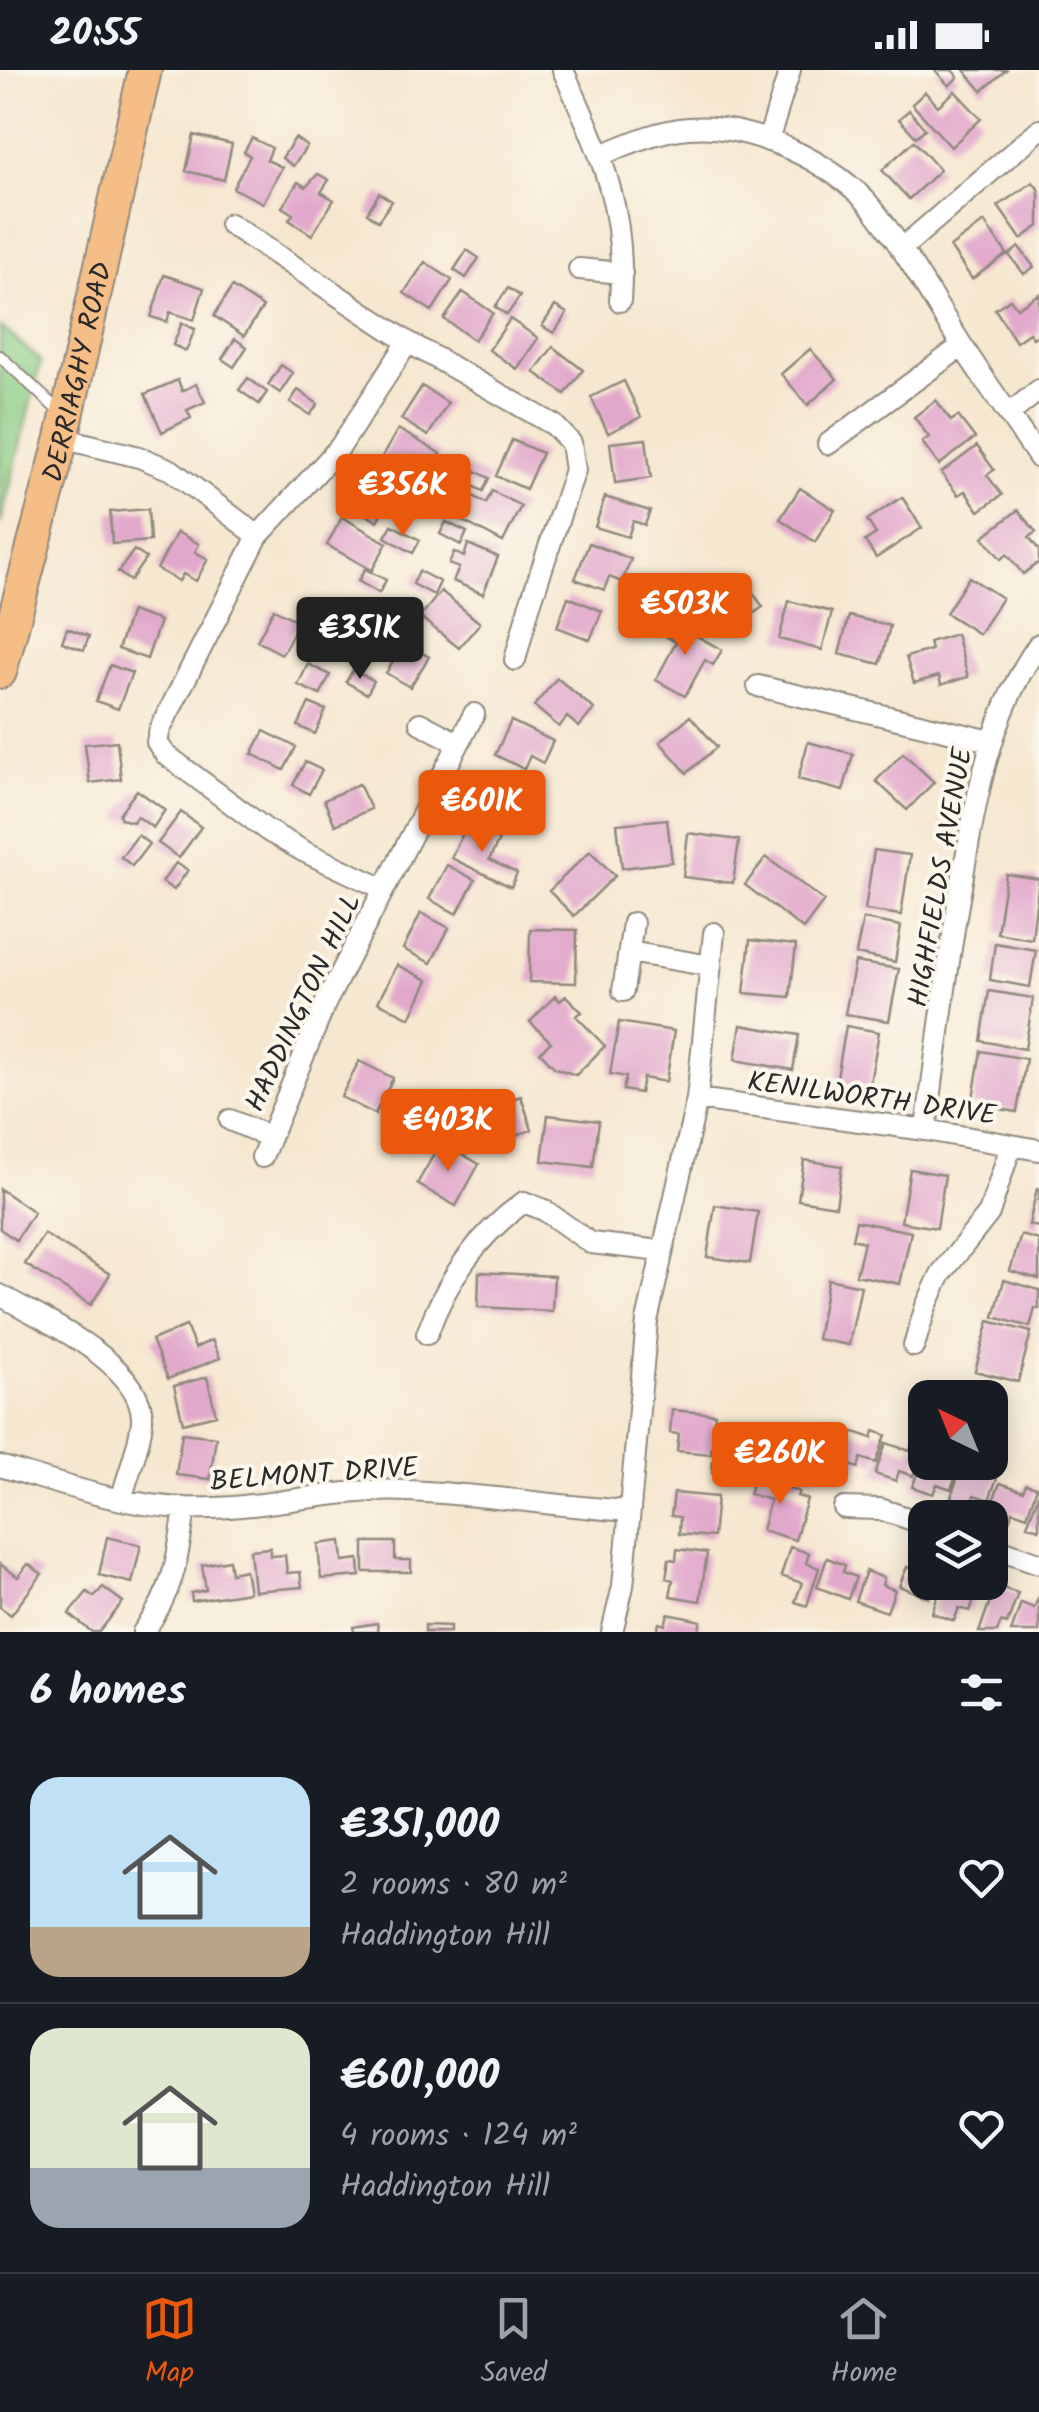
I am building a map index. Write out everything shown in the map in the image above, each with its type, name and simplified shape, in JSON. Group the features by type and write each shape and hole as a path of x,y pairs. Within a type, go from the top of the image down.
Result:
{"main road":[{"name":"DERRIAGHY ROAD","path":"0,672 65,428 145,70"}],"street":[{"path":"562,70 602,154 615,202 622,273 620,301"},
{"path":"768,141 790,70"},
{"path":"602,154 656,134 691,127 726,130 768,141 812,160 852,186 901,249 1039,458"},
{"path":"901,249 1039,130"},
{"path":"230,224 408,342 554,425 572,442 575,470 515,660"},
{"path":"579,269 622,273"},
{"name":"HADDINGTON HILL","path":"384,889 268,830 165,754 157,742 160,729 258,536 340,447 408,342"},
{"path":"828,444 962,346"},
{"path":"1009,414 1039,390"},
{"path":"65,428 171,470 258,536"},
{"name":"HIGHFIELDS AVENUE","path":"926,1130 948,957 976,799 1007,699 1039,644"},
{"path":"758,686 992,742"},
{"name":"HADDINGTON HILL","path":"262,1157 325,1004 474,714"},
{"path":"420,723 458,743"},
{"path":"624,991 633,924"},
{"path":"612,1632 623,1586 647,1320 698,1099 714,933"},
{"path":"629,952 710,966"},
{"name":"KENILWORTH DRIVE","path":"698,1099 926,1130 1039,1150"},
{"name":"HADDINGTON HILL","path":"230,1120 270,1137"},
{"path":"914,1346 940,1274 989,1213 1011,1146"},
{"path":"427,1334 442,1294 464,1258 502,1218 524,1202 544,1210 591,1243 661,1251"},
{"path":"0,1294 108,1359 133,1390 142,1417 121,1500"},
{"name":"BELMONT DRIVE","path":"0,1466 121,1500 186,1508 405,1490 630,1511"},
{"path":"143,1632 158,1612 174,1578 186,1508"},
{"path":"844,1508 880,1508 908,1518"},
{"path":"1008,1552 1039,1563"}],"lane":[{"path":"0,356 65,428"}],"green space":[{"path":"0,326 41,361 0,525"}],"building":[{"path":"935,70 952,70 958,77 949,86"},
{"path":"964,70 1006,70 982,91"},
{"path":"955,91 981,119 951,147 912,104 925,92 938,106"},
{"path":"909,110 925,129 916,137 899,119"},
{"path":"194,135 232,144 224,180 186,171"},
{"path":"252,138 272,148 267,160 282,167 263,203 233,188 250,156 244,152"},
{"path":"295,138 307,146 293,166 282,158"},
{"path":"914,141 940,170 909,199 882,170"},
{"path":"318,174 329,180 321,192 334,200 312,235 289,220 293,214 282,207 298,182 306,187"},
{"path":"1033,182 1039,190 1039,226 1021,239 998,206"},
{"path":"379,193 392,201 378,221 367,213"},
{"path":"984,222 1007,254 972,279 950,247"},
{"path":"1019,247 1034,267 1024,274 1009,255"},
{"path":"467,250 479,258 466,278 454,270"},
{"path":"425,262 452,280 432,311 404,293"},
{"path":"164,275 204,288 194,320 170,312 167,322 151,317"},
{"path":"232,287 263,307 244,336 214,316"},
{"path":"508,288 520,296 507,315 495,307"},
{"path":"463,292 493,313 474,340 444,319"},
{"path":"1039,294 1039,334 1033,338 1029,333 1016,342 995,309 1010,299 1017,308"},
{"path":"555,306 567,313 554,333 542,326"},
{"path":"510,319 538,338 517,369 489,350"},
{"path":"182,323 195,329 186,351 173,345"},
{"path":"235,339 247,347 234,367 222,359"},
{"path":"553,347 583,370 565,394 534,372"},
{"path":"810,349 837,379 808,405 781,374"},
{"path":"281,365 293,373 280,393 268,385"},
{"path":"248,378 267,392 259,404 239,390"},
{"path":"178,380 182,391 196,384 205,402 187,410 191,418 162,432 145,394"},
{"path":"624,381 641,417 608,433 591,397"},
{"path":"422,386 448,403 428,436 401,419"},
{"path":"298,390 318,404 310,415 290,402"},
{"path":"936,400 951,421 958,416 975,438 939,465 922,442 929,437 914,417"},
{"path":"398,429 441,454 433,467 421,460 412,475 382,457"},
{"path":"646,439 651,478 615,483 610,443"},
{"path":"512,440 542,453 526,489 496,476"},
{"path":"977,446 994,470 987,475 1002,495 979,511 965,491 958,495 941,473"},
{"path":"468,467 489,478 483,491 462,480"},
{"path":"368,472 396,488 377,521 349,505"},
{"path":"425,479 446,490 439,503 418,491"},
{"path":"800,488 835,510 815,542 780,519"},
{"path":"492,491 521,506 503,542 461,520 473,496 486,503"},
{"path":"605,497 650,511 645,525 633,521 628,537 595,527"},
{"path":"902,497 922,528 876,558 865,541 876,534 867,520"},
{"path":"148,509 150,541 112,544 110,512"},
{"path":"1018,510 1036,532 1029,537 1039,550 1039,562 1023,574 1007,554 1001,559 983,537"},
{"path":"342,517 387,543 372,570 327,545"},
{"path":"446,522 467,532 461,545 440,534"},
{"path":"392,525 420,540 413,553 385,537"},
{"path":"177,532 199,544 195,552 208,559 196,581 183,574 179,581 157,569"},
{"path":"589,543 631,559 622,582 609,577 604,590 575,579"},
{"path":"468,544 498,557 483,594 453,581 459,568 449,564 454,552 464,557"},
{"path":"134,550 146,558 130,581 118,572"},
{"path":"365,569 386,580 379,593 358,581"},
{"path":"419,571 440,582 434,595 413,584"},
{"path":"740,574 763,607 727,632 705,599"},
{"path":"969,577 1002,598 979,634 946,613"},
{"path":"441,591 480,623 459,648 420,617"},
{"path":"568,597 602,611 590,640 557,627"},
{"path":"789,601 832,612 822,650 779,639"},
{"path":"274,609 299,622 282,654 257,641"},
{"path":"131,611 160,621 147,659 118,649"},
{"path":"330,612 351,623 342,638 322,627"},
{"path":"849,616 890,626 880,664 839,654"},
{"path":"668,620 722,650 713,665 705,660 685,696 656,680 676,642 660,633"},
{"path":"67,628 89,636 84,650 62,642"},
{"path":"956,634 968,677 941,685 939,676 914,683 906,657 931,650 929,642"},
{"path":"405,642 429,657 410,687 386,673"},
{"path":"308,664 330,675 320,695 298,685"},
{"path":"110,665 132,673 118,709 96,701"},
{"path":"353,670 374,681 367,694 346,682"},
{"path":"557,678 594,709 579,727 567,717 559,727 534,706"},
{"path":"309,703 326,710 315,734 298,726"},
{"path":"690,716 717,747 687,773 660,742"},
{"path":"511,721 553,741 543,763 530,756 524,769 495,755"},
{"path":"264,731 296,747 284,770 252,754"},
{"path":"117,741 121,779 90,783 85,744"},
{"path":"808,742 853,754 843,791 798,779"},
{"path":"903,753 934,782 907,810 876,781"},
{"path":"305,762 322,770 309,794 293,785"},
{"path":"489,774 529,797 525,807 509,800 498,822 472,809"},
{"path":"359,784 371,809 335,825 324,800"},
{"path":"137,790 165,810 153,828 137,816 133,822 121,819 119,814"},
{"path":"181,812 201,827 179,858 158,843"},
{"path":"667,819 672,862 622,868 617,824"},
{"path":"467,825 499,840 489,860 517,873 511,887 451,858"},
{"path":"688,833 739,840 733,883 683,877"},
{"path":"138,835 149,844 132,866 121,857"},
{"path":"874,850 910,855 901,915 865,910"},
{"path":"590,851 615,876 574,916 549,891"},
{"path":"766,857 824,901 803,929 745,885"},
{"path":"176,863 188,870 174,890 162,882"},
{"path":"447,865 475,880 457,914 429,899"},
{"path":"1006,874 1039,879 1032,939 997,933"},
{"path":"421,913 449,928 431,963 403,949"},
{"path":"863,919 901,926 895,962 856,954"},
{"path":"530,929 577,930 576,983 529,982"},
{"path":"750,940 796,945 790,997 744,993"},
{"path":"995,943 1036,950 1030,987 990,980"},
{"path":"855,962 899,969 889,1021 845,1014"},
{"path":"397,965 428,980 410,1018 378,1002"},
{"path":"989,991 1033,998 1025,1049 981,1041"},
{"path":"555,996 560,1001 566,996 582,1012 576,1016 605,1046 576,1075 555,1068 540,1052 551,1042 530,1022"},
{"path":"619,1022 674,1031 666,1082 643,1078 640,1093 623,1090 626,1077 610,1074"},
{"path":"741,1025 799,1035 793,1070 735,1060"},
{"path":"846,1026 879,1032 869,1089 836,1083"},
{"path":"981,1051 1026,1059 1017,1112 972,1104"},
{"path":"359,1061 393,1078 375,1114 341,1097"},
{"path":"521,1096 532,1130 478,1147 468,1114"},
{"path":"548,1115 599,1121 593,1167 542,1161"},
{"path":"441,1142 479,1164 456,1206 417,1184"},
{"path":"804,1160 842,1166 836,1206 798,1200"},
{"path":"910,1169 945,1175 937,1228 901,1222"},
{"path":"0,1189 34,1212 16,1240 0,1229"},
{"path":"1039,1189 1039,1227 1029,1225"},
{"path":"715,1205 758,1212 750,1263 707,1257"},
{"path":"856,1221 911,1232 900,1284 856,1275 864,1242 852,1239"},
{"path":"44,1234 110,1274 91,1305 25,1264"},
{"path":"1021,1235 1039,1240 1039,1279 1010,1271"},
{"path":"479,1272 554,1276 552,1311 478,1307"},
{"path":"828,1279 861,1286 849,1345 817,1339"},
{"path":"1004,1280 1039,1290 1039,1309 1035,1308 1030,1327 994,1317"},
{"path":"989,1321 1031,1332 1018,1382 975,1371"},
{"path":"186,1326 195,1348 212,1340 220,1358 168,1379 152,1340"},
{"path":"207,1377 216,1415 183,1423 174,1386"},
{"path":"672,1410 715,1414 711,1454 677,1451 679,1434 670,1433"},
{"path":"848,1430 872,1438 874,1431 886,1435 876,1463 861,1458 858,1468 837,1461"},
{"path":"182,1433 216,1437 210,1479 176,1475"},
{"path":"886,1443 908,1450 908,1474 899,1471 896,1481 875,1474"},
{"path":"786,1445 820,1456 813,1478 804,1475 801,1484 777,1476"},
{"path":"713,1460 738,1462 737,1476 712,1473"},
{"path":"755,1474 775,1480 773,1484 799,1492 797,1496 807,1499 795,1540 762,1530 770,1500 749,1494"},
{"path":"915,1480 954,1480 951,1489 937,1484 933,1494 912,1487"},
{"path":"957,1480 996,1480 989,1500 974,1495 972,1500 951,1497"},
{"path":"1000,1483 1023,1491 1026,1484 1037,1487 1027,1516 1013,1511 1008,1521 1008,1500 993,1500"},
{"path":"674,1493 717,1497 713,1537 679,1534 680,1517 671,1516"},
{"path":"1039,1493 1039,1529 1027,1525"},
{"path":"107,1537 141,1545 132,1583 99,1575"},
{"path":"341,1541 343,1561 359,1559 360,1576 321,1579 318,1544"},
{"path":"364,1542 395,1542 395,1560 411,1560 411,1572 364,1572"},
{"path":"790,1547 809,1553 806,1563 819,1568 807,1606 795,1602 802,1583 781,1576"},
{"path":"270,1548 270,1556 285,1555 287,1573 300,1572 302,1587 254,1591 250,1550"},
{"path":"677,1549 707,1553 700,1601 670,1596 673,1580 666,1578 669,1559 676,1560"},
{"path":"827,1558 845,1565 843,1572 856,1577 848,1599 817,1587"},
{"path":"229,1560 231,1573 245,1570 249,1592 192,1601 191,1593 206,1590 202,1565"},
{"path":"0,1564 18,1577 28,1564 42,1574 11,1615 0,1607"},
{"path":"908,1567 908,1590 899,1586"},
{"path":"866,1571 884,1578 882,1585 895,1590 887,1612 855,1601"},
{"path":"103,1587 123,1602 99,1632 92,1632 69,1614 87,1592 94,1597"},
{"path":"1008,1590 1018,1593 1007,1624 1001,1622 997,1632 979,1632 990,1600 1008,1600"},
{"path":"1039,1596 1039,1632 1011,1632 1021,1603 1034,1608"},
{"path":"936,1600 974,1600 970,1611 959,1608 954,1621 932,1613"},
{"path":"668,1614 701,1621 698,1632 657,1632 659,1623 665,1625"},
{"path":"377,1623 379,1632 354,1632 353,1627"},
{"path":"425,1625 450,1626 450,1632 425,1632"}]}
